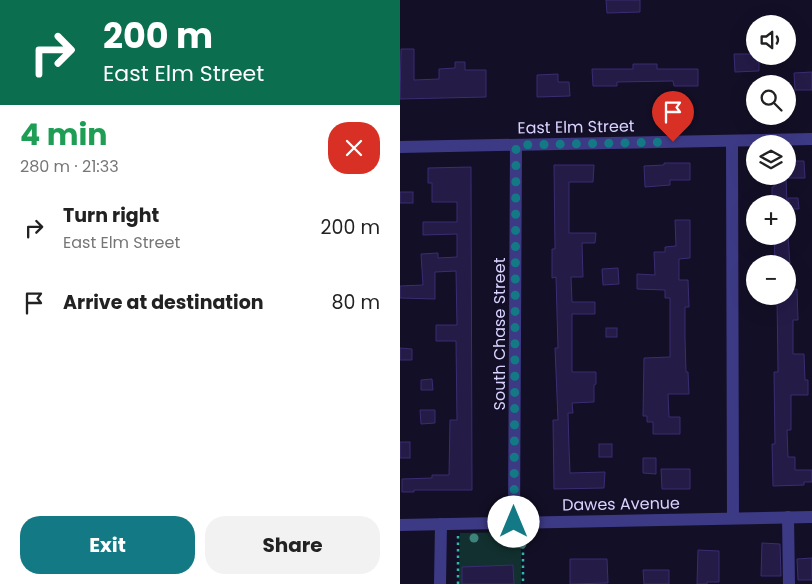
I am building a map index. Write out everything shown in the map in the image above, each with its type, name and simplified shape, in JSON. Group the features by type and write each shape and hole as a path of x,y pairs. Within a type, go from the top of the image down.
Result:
{"street":[{"name":"East Elm Street","path":"400,147 812,139"},
{"path":"732,141 733,518"},
{"name":"South Chase Street","path":"516,145 518,526"},
{"path":"788,517 790,584"},
{"name":"Dawes Avenue","path":"400,525 518,526 812,517"},
{"path":"440,524 440,584"}],"path":[{"path":"518,526 523,584"},
{"path":"458,531 458,584"}],"green space":[{"path":"521,532 521,584 514,584 513,565 462,567 462,584 459,584 460,533"}],"building":[{"path":"606,0 640,0 640,12 607,13"},
{"path":"401,49 414,49 414,80 439,79 439,69 455,68 455,62 465,62 465,70 486,70 486,97 400,99"},
{"path":"734,54 746,54 746,65 759,65 759,71 735,72"},
{"path":"633,64 657,64 657,69 698,69 698,86 674,86 673,81 617,82 617,86 593,86 592,69 633,69"},
{"path":"812,72 812,90 796,90 796,75 794,73"},
{"path":"558,74 558,82 569,82 570,96 537,97 537,75"},
{"path":"796,161 804,161 805,178 796,178"},
{"path":"664,163 690,163 690,180 670,180 670,185 645,187 644,166 664,165"},
{"path":"554,165 594,165 593,182 569,182 569,233 596,233 595,243 582,243 583,277 571,277 572,302 595,302 595,314 572,314 572,372 596,372 596,384 594,385 594,402 572,403 573,413 568,413 569,448 570,473 605,472 604,488 554,489 553,420 558,420 555,348 558,348 556,277 552,278 552,249 555,249"},
{"path":"471,167 472,490 414,490 414,492 402,492 402,479 432,478 432,475 449,475 450,420 457,420 456,341 436,341 436,325 457,325 456,271 435,272 435,299 400,298 400,286 423,285 421,254 438,253 438,258 457,257 457,234 423,235 423,222 457,222 457,202 432,202 432,183 428,183 428,168"},
{"path":"774,185 786,185 787,195 772,195 772,187"},
{"path":"400,192 413,192 413,203 400,203"},
{"path":"796,198 798,198 799,209 796,209"},
{"path":"675,220 690,220 690,258 679,259 679,280 688,280 689,307 685,307 685,337 689,394 668,394 669,417 680,417 680,434 653,434 653,422 647,422 647,416 643,416 644,358 670,357 670,298 665,298 665,290 637,289 637,274 655,275 654,252 665,252 665,247 676,246"},
{"path":"774,245 789,245 789,255 775,255"},
{"path":"618,268 619,284 603,285 602,269"},
{"path":"796,289 798,320 793,320 793,354 804,354 805,380 808,380 808,395 791,395 791,430 787,430 788,457 795,457 795,470 812,470 812,482 804,482 804,485 773,486 772,444 775,444 774,372 778,372 777,305 796,305"},
{"path":"606,328 617,328 617,337 606,337"},
{"path":"400,348 412,349 412,360 400,360"},
{"path":"432,379 433,390 421,390 421,380"},
{"path":"420,410 435,410 435,423 421,424"},
{"path":"400,442 410,442 410,458 400,458"},
{"path":"599,444 612,444 612,457 599,457"},
{"path":"643,458 656,458 656,474 643,473"},
{"path":"661,469 690,469 690,489 662,489"},
{"path":"762,543 780,544 781,576 761,576"},
{"path":"698,550 719,551 719,582 697,584"},
{"path":"812,558 812,580 798,580 797,559"},
{"path":"570,559 607,559 608,583 570,584"},
{"path":"513,565 514,584 462,584 462,567"},
{"path":"643,570 669,570 669,584 644,584"}],"route":[{"path":"514,522 516,145 673,142"}]}
